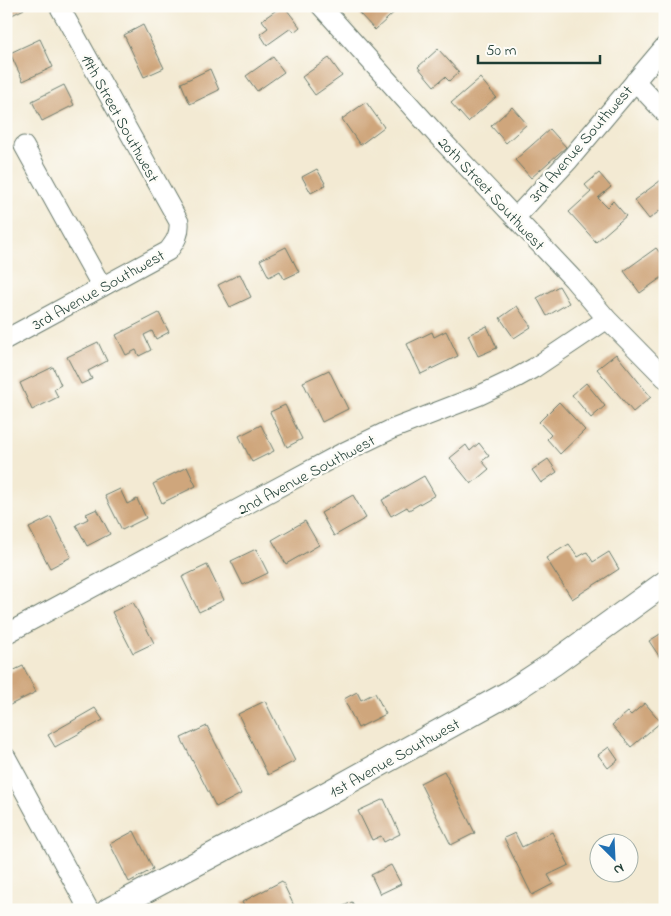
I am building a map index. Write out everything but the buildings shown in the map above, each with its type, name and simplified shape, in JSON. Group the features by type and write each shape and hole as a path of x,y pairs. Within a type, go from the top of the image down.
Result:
{"main road":[{"name":"1st Avenue Southwest","path":"109,910 301,808 509,693 553,664 665,583"}],"street":[{"name":"19th Street Southwest","path":"59,6 179,222 180,230"},
{"name":"20th Street Southwest","path":"323,7 436,134 573,279 607,319 664,377"},
{"name":"3rd Avenue Southwest","path":"515,218 569,160 665,46"},
{"path":"634,81 665,113"},
{"path":"24,146 102,286"},
{"name":"3rd Avenue Southwest","path":"6,339 168,251 176,242 180,230"},
{"name":"2nd Avenue Southwest","path":"6,634 342,453 390,430 478,396 516,378 607,319"},
{"path":"6,757 89,910"}]}
